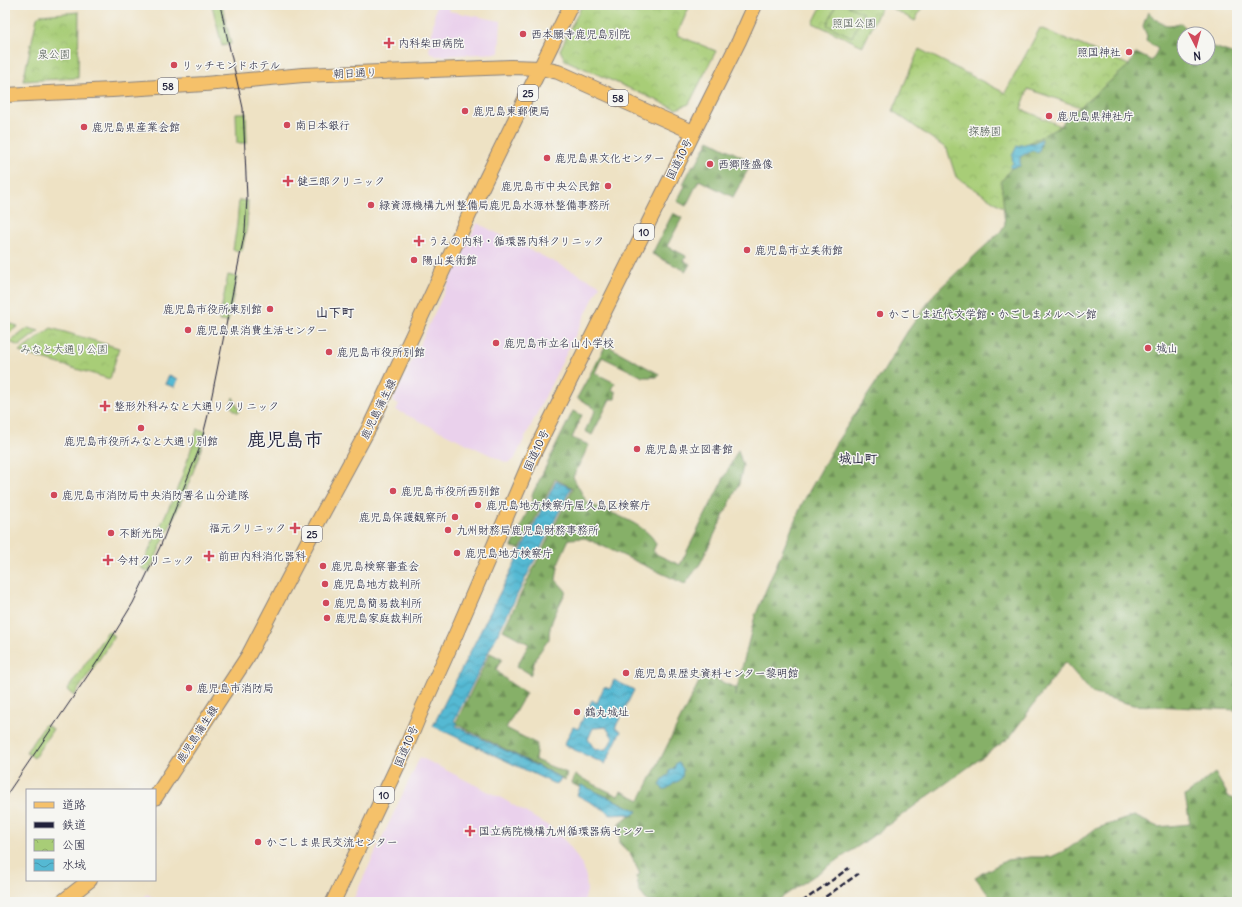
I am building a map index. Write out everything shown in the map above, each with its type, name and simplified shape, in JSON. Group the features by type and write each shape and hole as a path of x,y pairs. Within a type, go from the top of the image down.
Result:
{"main road":[{"name":"鹿児島蒲生線","path":"156,796 248,656 315,527 369,428 485,181 572,5"},
{"name":"国道10号","path":"333,902 405,750 532,457 739,41 755,5"},
{"name":"朝日通り","path":"5,95 205,84 266,77 303,75 497,67 541,68 558,72 693,132"},
{"path":"62,902 89,881"}],"shaded area":[{"path":"436,5 450,5 449,11 501,21 499,53 436,56 429,51"},
{"name":"鹿児島市立名山小学校","path":"477,223 600,285 514,460 507,463 396,410 399,404 393,401"},
{"name":"国立病院機構九州循環器病センター","path":"420,757 503,799 550,827 569,845 582,865 586,877 587,891 584,902 352,902"},
{"path":"147,894 159,902 140,902"}],"green space":[{"path":"212,5 222,5 231,44 222,46"},
{"path":"582,5 690,5 677,35 716,51 689,104 676,109 565,60 560,50"},
{"name":"照国公園","path":"822,5 882,5 863,46 813,23"},
{"path":"836,5 846,5 863,13 852,37 827,25"},
{"name":"照国公園","path":"886,5 923,5 915,21"},
{"name":"泉公園","path":"79,12 78,78 23,81 37,18 40,15"},
{"path":"1148,12 1162,24 1170,25 1180,23 1184,26 1176,26 1176,66 1216,66 1216,48 1237,55 1237,710 1133,705 1092,693 1065,662 1009,738 860,845 775,902 732,902 728,899 725,902 648,902 639,891 637,876 640,874 630,853 620,844 619,824 631,814 571,783 575,775 618,796 621,791 640,800 703,674 736,688 735,696 755,616 802,504 836,443 883,372 907,332 935,293 1001,231 1005,224 1001,182 1029,143 1061,126 1067,116 1080,107 1129,65 1136,53 1152,61 1158,49 1146,41 1147,36 1143,26"},
{"name":"探勝園","path":"1040,28 1129,65 1080,107 1028,89 1021,109 1061,126 1029,143 1001,182 1004,208 956,177 947,149 893,111 919,49 1005,93"},
{"path":"236,113 246,113 247,143 237,143"},
{"path":"709,140 752,162 733,197 699,180 686,206 677,201 685,186 683,184"},
{"path":"239,200 248,201 247,226 242,251 233,250"},
{"path":"673,213 682,218 667,246 686,256 684,261 690,264 686,271 652,254"},
{"path":"228,275 237,277 228,322 219,321"},
{"path":"8,323 18,326 5,336 5,325"},
{"path":"28,328 39,331 19,346 10,342"},
{"name":"みなと大通り公園","path":"51,328 119,348 110,379 19,352"},
{"path":"606,345 659,374 657,377 643,377 602,357 595,373 615,383 612,390 616,392 615,399 610,399 592,435 585,431 595,411 592,406 577,398"},
{"path":"233,397 239,410 238,413 231,407"},
{"path":"573,411 582,415 572,438 589,445 573,477 587,503 626,519 645,530 656,544 653,551 658,555 680,565 738,450 743,466 739,484 700,564 685,584 585,538 569,539 559,561 556,580 566,591 552,620 549,639 536,657 530,676 530,674 517,666 529,644 503,630 573,488 555,479 520,549 512,547 533,499 532,495"},
{"path":"197,429 206,431 198,459 184,495 149,572 141,568 176,492"},
{"path":"108,631 115,636 74,696 67,690"},
{"path":"490,653 502,659 496,669 499,673 526,693 506,728 537,744 535,760 567,773 565,780 458,725 456,722"},
{"path":"45,724 53,729 34,758 26,752"},
{"path":"1215,773 1229,797 1237,800 1237,890 1227,902 994,902 975,877 1007,860 1031,857 1051,857 1068,849 1095,829 1134,816 1158,827 1190,824 1185,796"}],"water":[{"path":"1041,139 1042,142 1038,153 1032,150 1020,157 1020,166 1010,168 1013,163 1012,156 1017,146 1035,143"},
{"path":"169,375 178,379 175,387 165,384"},
{"path":"556,481 571,488 454,721 458,723 456,726 561,778 557,785 433,726"},
{"path":"614,680 634,690 615,728 621,731 605,764 564,745 573,727 578,729 592,700 597,703 604,687 610,689","holes":["606,727 613,738 607,749 595,750 588,739 593,728"]},
{"path":"676,763 679,763 683,769 682,777 679,781 663,789 660,785 663,779 670,774 669,771 674,769"},
{"path":"581,785 638,811 632,815 610,815 605,810 577,795"}],"tram line":[{"path":"5,797 97,662 133,603 160,547 200,447 208,415 245,231 247,198 243,108 220,5"}],"railway":[{"path":"802,902 849,868"},
{"path":"818,902 858,874"}],"place":[{"name":"西本願寺鹿児島別院","path":"523,34"},
{"name":"内科柴田病院","path":"389,43"},
{"name":"照国神社","path":"1129,52"},
{"name":"リッチモンドホテル","path":"174,65"},
{"name":"鹿児島東郵便局","path":"465,111"},
{"name":"鹿児島県神社庁","path":"1049,116"},
{"name":"南日本銀行","path":"287,125"},
{"name":"鹿児島県産業会館","path":"84,127"},
{"name":"鹿児島県文化センター","path":"547,158"},
{"name":"西郷隆盛像","path":"710,164"},
{"name":"健三郎クリニック","path":"288,181"},
{"name":"鹿児島市中央公民館","path":"608,186"},
{"name":"緑資源機構九州整備局鹿児島水源林整備事務所","path":"371,205"},
{"name":"うえの内科・循環器内科クリニック","path":"419,241"},
{"name":"鹿児島市立美術館","path":"747,250"},
{"name":"陽山美術館","path":"414,260"},
{"name":"鹿児島市役所東別館","path":"270,309"},
{"name":"かごしま近代文学館・かごしまメルヘン館","path":"880,314"},
{"name":"鹿児島県消費生活センター","path":"188,330"},
{"name":"鹿児島市立名山小学校","path":"496,343"},
{"name":"城山","path":"1148,348"},
{"name":"鹿児島市役所別館","path":"329,352"},
{"name":"整形外科みなと大通りクリニック","path":"105,406"},
{"name":"鹿児島市役所みなと大通り別館","path":"141,428"},
{"name":"鹿児島県立図書館","path":"637,449"},
{"name":"鹿児島市役所西別館","path":"393,491"},
{"name":"鹿児島市消防局中央消防署名山分遣隊","path":"54,495"},
{"name":"鹿児島地方検察庁屋久島区検察庁","path":"478,505"},
{"name":"鹿児島保護観察所","path":"455,517"},
{"name":"福元クリニック","path":"295,528"},
{"name":"九州財務局鹿児島財務事務所","path":"448,530"},
{"name":"不断光院","path":"111,533"},
{"name":"鹿児島地方検察庁","path":"457,553"},
{"name":"前田内科消化器科","path":"209,556"},
{"name":"今村クリニック","path":"108,560"},
{"name":"鹿児島検察審査会","path":"323,566"},
{"name":"鹿児島地方裁判所","path":"325,584"},
{"name":"鹿児島簡易裁判所","path":"326,603"},
{"name":"鹿児島家庭裁判所","path":"327,618"},
{"name":"鹿児島県歴史資料センター黎明館","path":"626,673"},
{"name":"鹿児島市消防局","path":"189,688"},
{"name":"鶴丸城址","path":"577,712"},
{"name":"国立病院機構九州循環器病センター","path":"470,831"},
{"name":"かごしま県民交流センター","path":"258,842"}],"district":[{"name":"山下町","path":"335,312"},
{"name":"鹿児島市","path":"285,439"},
{"name":"城山町","path":"858,458"}]}
